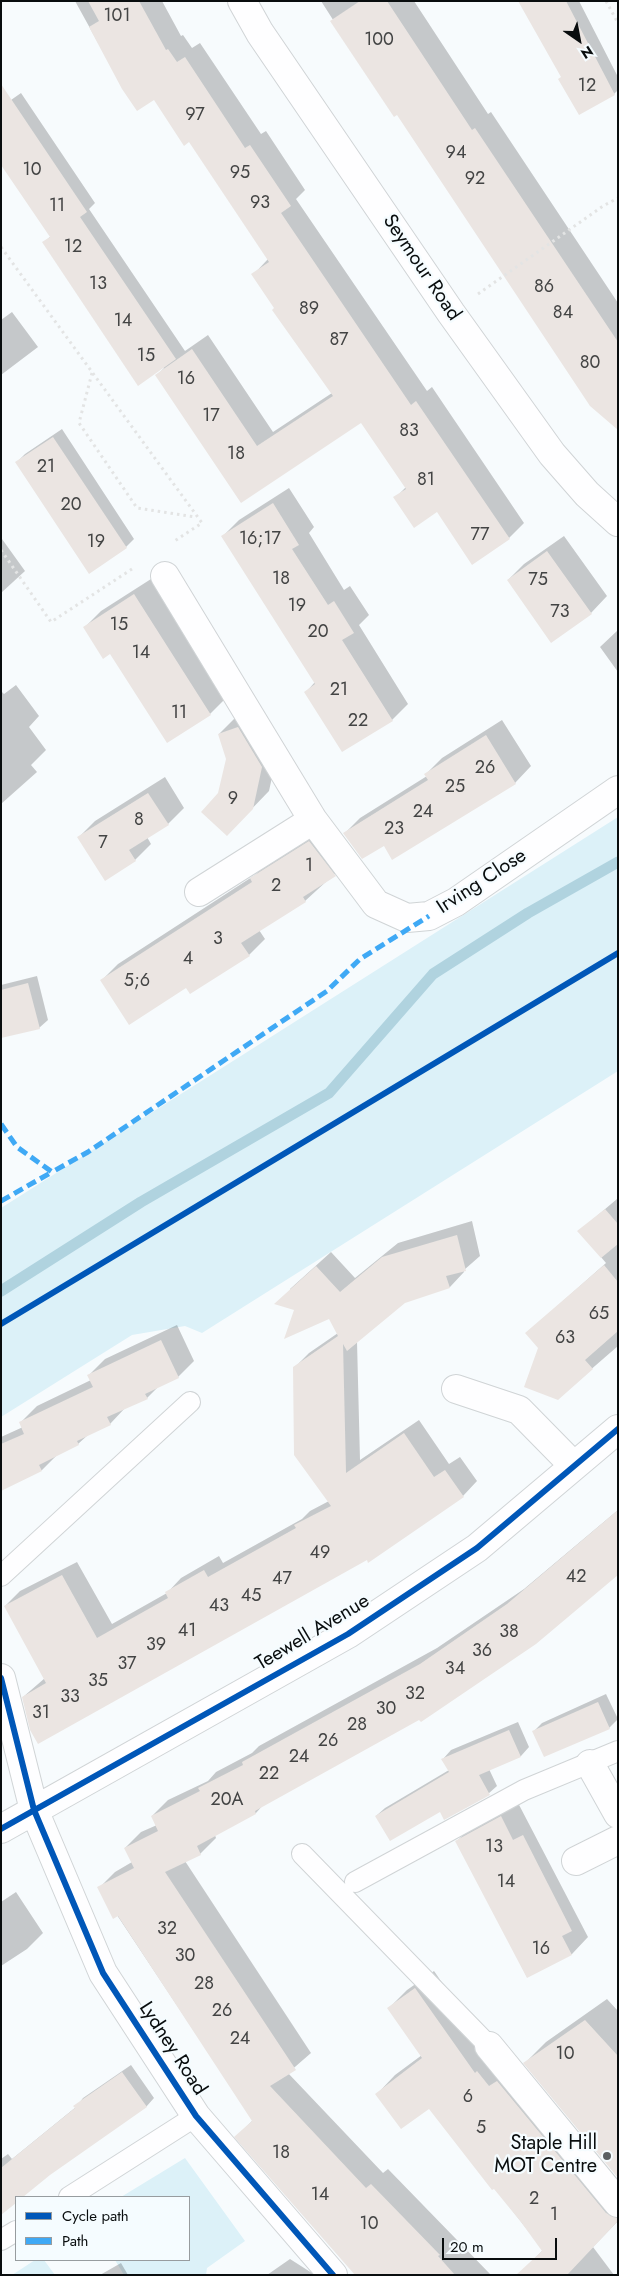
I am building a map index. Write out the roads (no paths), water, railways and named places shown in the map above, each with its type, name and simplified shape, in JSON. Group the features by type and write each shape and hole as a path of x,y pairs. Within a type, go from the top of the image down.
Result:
{"street":[{"name":"Seymour Road","path":"242,1 260,33 451,312 552,454 587,494 618,522"},
{"name":"Irving Close","path":"165,576 313,820 376,904 407,918 428,916 456,902 618,790"},
{"path":"199,892 313,820"},
{"path":"456,1389 519,1410 574,1466"},
{"name":"Teewell Avenue","path":"1,1829 348,1634 477,1548 618,1429"},
{"name":"Lydney Road","path":"1,1678 34,1810 103,1973 196,2116 333,2275"},
{"path":"590,1764 618,1814"},
{"path":"576,1861 618,1840"},
{"path":"489,2046 618,2202"}],"lane":[{"path":"1,1576 190,1402"},
{"path":"355,1882 524,1790 590,1764 618,1750"},
{"path":"302,1854 489,2046"},
{"path":"71,2196 196,2116"},
{"path":"1,2240 15,2232"}],"waterway":[{"path":"1,1291 141,1202 329,1093 433,974 528,913 618,862"}],"place":[{"name":"Staple Hill MOT Centre","path":"607,2156"}]}
